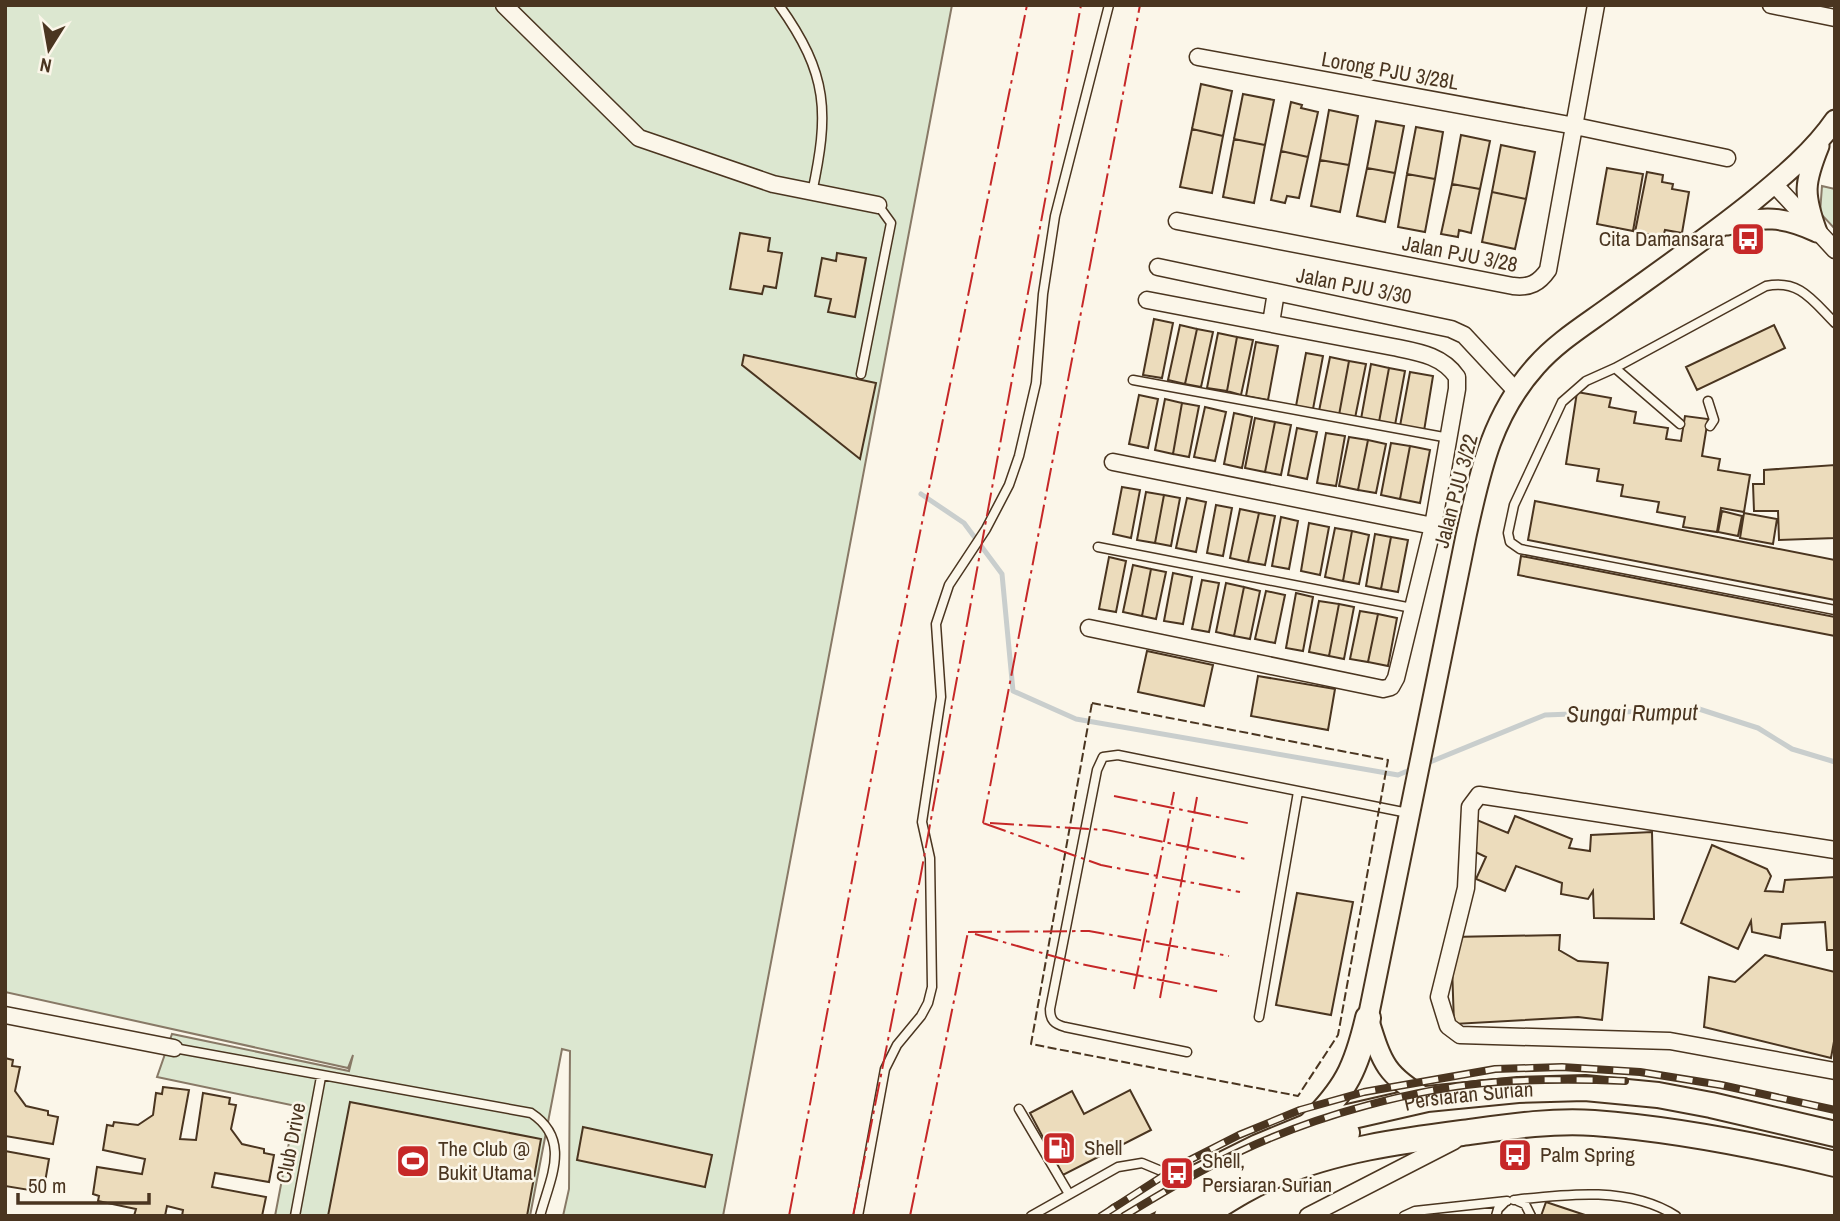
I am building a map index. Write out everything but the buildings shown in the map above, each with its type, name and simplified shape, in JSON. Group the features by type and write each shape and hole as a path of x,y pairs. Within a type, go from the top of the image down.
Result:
{"main road":[{"path":"1309,1126 1333,1102 1351,1075 1360,1053 1368,1018"},
{"name":"Persiaran Surian","path":"1119,1216 1187,1181 1309,1126 1427,1099 1518,1090 1586,1088 1658,1095 1835,1134"},
{"path":"1167,1216 1195,1198 1266,1161 1370,1127 1403,1104"},
{"name":"Persiaran Surian","path":"1202,1216 1239,1193 1276,1175 1327,1157 1407,1140 1529,1124 1592,1123 1670,1131 1835,1164"}],"street":[{"path":"504,5 639,138 773,184 878,205"},
{"name":"Jalan PJU 3/28","path":"1177,221 1524,288 1534,285 1548,270 1596,5"},
{"path":"1771,5 1835,18"},
{"name":"Lorong PJU 3/28L","path":"1198,57 1575,126 1727,158"},
{"name":"Jalan PJU 3/22","path":"1368,1018 1483,459 1499,421 1536,365 1567,338 1774,184 1822,138 1835,120"},
{"path":"1817,232 1807,205 1807,188 1809,171 1822,138"},
{"path":"1774,184 1835,250"},
{"path":"1721,226 1769,217 1801,224 1817,232"},
{"name":"Jalan PJU 3/30","path":"1158,267 1451,329 1464,335 1517,391"},
{"path":"1272,323 1276,292"},
{"path":"1306,330 1312,299"},
{"path":"1089,628 1383,688 1391,687 1396,678 1433,526 1449,439 1457,377 1450,366 1425,354 1147,300"},
{"path":"1113,462 1433,526"},
{"path":"1835,850 1479,795 1469,807 1466,888 1439,997 1448,1026 1460,1035 1670,1041 1835,1071"},
{"path":"5,1015 174,1048"},
{"path":"1368,1018 1385,1065 1403,1085 1427,1099"},
{"path":"1308,1216 1429,1152 1475,1131"}],"lane":[{"path":"779,5 808,52 822,89 823,143 812,193"},
{"path":"858,1216 885,1069 897,1045 921,1016 932,987 930,858 922,822 941,697 936,624 949,585 986,528 1009,485 1029,421 1055,216 1109,5"},
{"path":"862,374 891,223 878,205"},
{"path":"1835,323 1795,287 1782,283 1766,286 1586,381 1562,402 1514,505 1507,533 1510,542 1520,549 1835,610"},
{"path":"1615,368 1680,424"},
{"path":"1133,380 1449,439"},
{"path":"1708,401 1714,420 1710,426"},
{"path":"1098,547 1412,608"},
{"path":"1187,1052 1065,1027 1050,1018 1099,762 1103,757 1118,755 1411,814"},
{"path":"1259,1017 1298,792"},
{"path":"174,1048 531,1114 542,1120 556,1143 556,1155 540,1216"},
{"name":"Club Drive","path":"295,1216 321,1077"},
{"path":"1018,1109 1069,1195"},
{"path":"1031,1216 1118,1167 1142,1163 1187,1181"},
{"path":"1404,1216 1415,1211 1571,1194 1606,1194 1654,1205 1676,1216"},
{"path":"1496,1216 1498,1209 1510,1200"},
{"path":"1510,1200 1525,1204 1531,1216"}],"green space":[{"path":"5,5 952,5 723,1216 563,1216 569,1189 570,1051 562,1049 530,1216 275,1216 296,1106 157,1077 172,1034 349,1071 353,1055 348,1068 5,992"},
{"path":"1822,186 1835,189 1835,229 1820,213"}],"waterway":[{"path":"921,494 964,523 1002,574 1013,691 1076,719 1398,775 1412,769"},
{"name":"Sungai Rumput","path":"1425,764 1545,715 1699,709 1758,728 1792,749 1835,762"}],"railway":[{"path":"1101,1216 1180,1165 1239,1135 1300,1110 1364,1092 1495,1069 1562,1067 1640,1072 1721,1085 1835,1110"},
{"path":"1124,1216 1196,1174 1270,1138 1333,1115 1399,1097 1497,1082 1625,1081"}],"fence":[{"path":"1092,703 1388,760 1338,1035 1298,1096 1031,1044 1092,703"}],"power":[{"path":"789,1216 883,715 1027,5"},
{"path":"853,1216 920,879 1081,5"},
{"path":"983,823 1140,5"},
{"path":"1134,989 1174,792"},
{"path":"1114,796 1252,824"},
{"path":"1160,998 1197,797"},
{"path":"983,823 1101,865 1240,892"},
{"path":"990,823 1106,830 1246,859"},
{"path":"968,932 1089,931 1229,956"},
{"path":"910,1216 968,932"},
{"path":"975,934 1081,964 1221,992"}],"place":[{"name":"Cita Damansara","path":"1748,239"},
{"name":"Shell","path":"1059,1148"},
{"name":"Palm Spring","path":"1515,1155"},
{"name":"The Club @ Bukit Utama","path":"413,1161"},
{"name":"Shell, Persiaran Surian","path":"1177,1173"}]}
